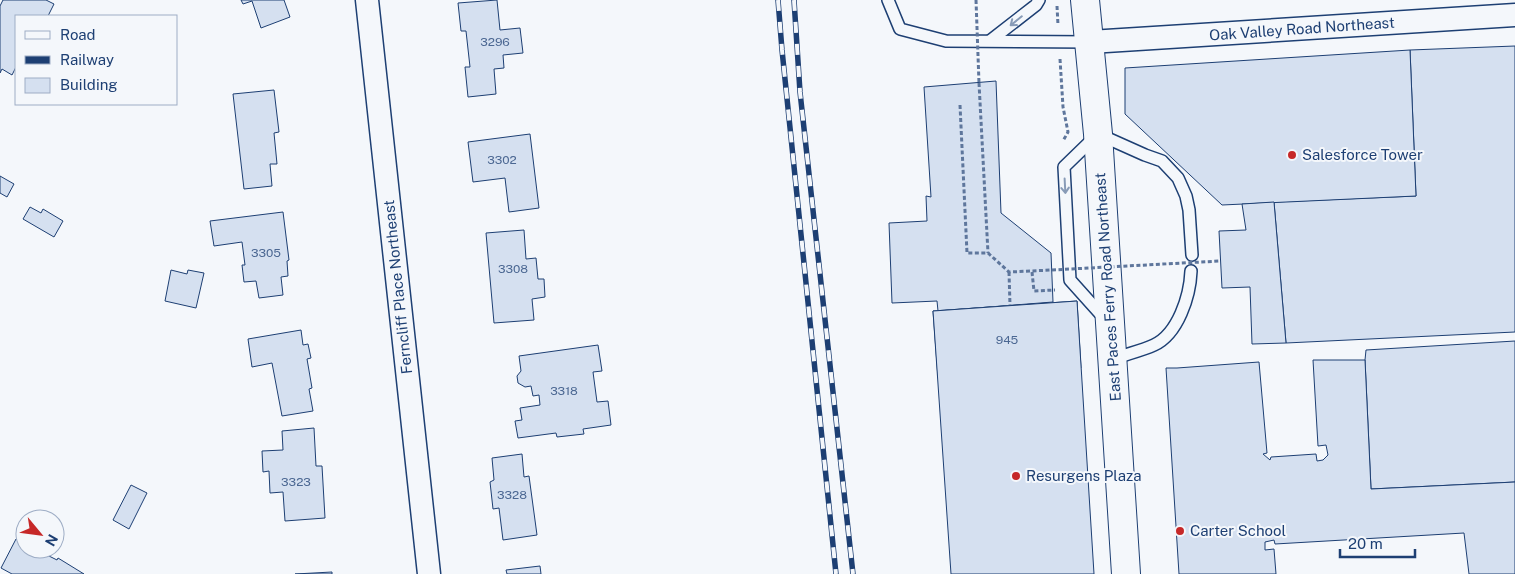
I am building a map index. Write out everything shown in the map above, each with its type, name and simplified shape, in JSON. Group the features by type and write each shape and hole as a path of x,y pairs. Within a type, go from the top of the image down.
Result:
{"street":[{"name":"Ferncliff Place Northeast","path":"367,0 429,574"},
{"name":"East Paces Ferry Road Northeast","path":"1085,0 1098,134 1126,574"},
{"name":"Oak Valley Road Northeast","path":"1090,42 1515,15"}],"lane":[{"path":"888,0 900,29 946,41 1090,42"},
{"path":"991,40 1036,5 1039,0"},
{"path":"1110,325 1070,280 1064,167 1098,134 1145,156 1162,161 1178,178 1186,196 1189,210 1192,255"},
{"path":"1113,359 1155,345 1172,330 1184,308 1190,285 1191,271"}],"path":[{"path":"976,0 988,253"},
{"path":"960,105 966,253 988,253 1009,272 1220,260"},
{"path":"1032,271 1034,291 1061,290"},
{"path":"1009,272 1010,306"}],"building":[{"path":"3,0 46,0 54,4 48,15 15,15 15,69 12,75 2,69 0,73 0,6"},
{"path":"241,0 284,0 290,17 261,28 252,1 243,4"},
{"path":"497,0 500,30 520,28 523,53 503,55 504,68 494,69 496,94 468,97 465,67 470,67 466,31 461,31 458,3"},
{"path":"1515,46 1515,332 1286,343 1274,202 1416,196 1410,50"},
{"name":"Salesforce Tower","path":"1410,50 1416,196 1222,205 1125,114 1125,68"},
{"path":"996,81 1001,213 1051,253 1053,302 938,311 937,301 892,303 889,223 927,221 926,196 931,197 924,87"},
{"path":"274,90 279,132 274,133 277,164 270,164 272,186 244,189 233,94"},
{"path":"530,134 539,208 509,212 505,178 473,182 468,142"},
{"path":"0,176 14,184 7,197 0,193"},
{"path":"1274,202 1286,343 1252,344 1250,287 1222,288 1219,231 1246,230 1242,204"},
{"path":"30,207 41,213 43,209 63,221 54,237 23,219"},
{"path":"283,212 289,260 287,261 288,276 281,277 283,295 259,298 256,281 244,282 242,265 245,265 242,242 214,246 210,221"},
{"path":"524,230 526,259 536,258 538,279 544,279 545,297 532,299 534,320 494,323 486,233"},
{"path":"171,270 187,274 188,270 204,273 196,308 165,301"},
{"path":"1077,301 1081,368 938,378 933,311"},
{"name":"Resurgens Plaza","path":"1077,301 1094,574 951,574 933,311"},
{"path":"301,330 303,345 308,344 311,358 307,359 312,388 309,389 313,411 282,416 272,363 252,367 248,339"},
{"path":"1515,341 1515,482 1371,489 1366,350"},
{"path":"598,345 602,371 593,372 597,402 608,401 611,425 583,429 584,434 557,437 556,433 518,438 515,421 522,420 520,408 540,405 539,395 533,396 531,386 525,387 518,383 517,376 521,371 519,356"},
{"path":"1313,360 1365,360 1371,489 1515,482 1515,574 1469,574 1464,533 1275,544 1274,540 1265,542 1265,550 1274,549 1276,574 1179,574 1166,368 1259,362 1267,453 1263,454 1270,460 1271,457 1316,454 1317,461 1323,460 1328,455 1326,445 1318,446"},
{"path":"314,428 316,466 322,466 325,518 285,521 283,492 270,493 269,471 263,472 262,451 283,450 282,431"},
{"path":"522,454 524,477 529,476 537,535 503,540 499,508 493,509 490,482 494,480 492,458"},
{"path":"131,485 147,493 129,529 113,520"},
{"path":"15,541 15,559 60,559 84,574 12,574 1,568"},
{"path":"540,566 541,574 507,574 506,570"},
{"path":"332,572 332,574 295,574"}],"railway":[{"path":"778,0 836,574"},
{"path":"794,0 800,92 853,574"}],"place":[{"name":"Salesforce Tower","path":"1292,155"},
{"name":"Resurgens Plaza","path":"1016,476"},
{"name":"Carter School","path":"1180,531"}]}
